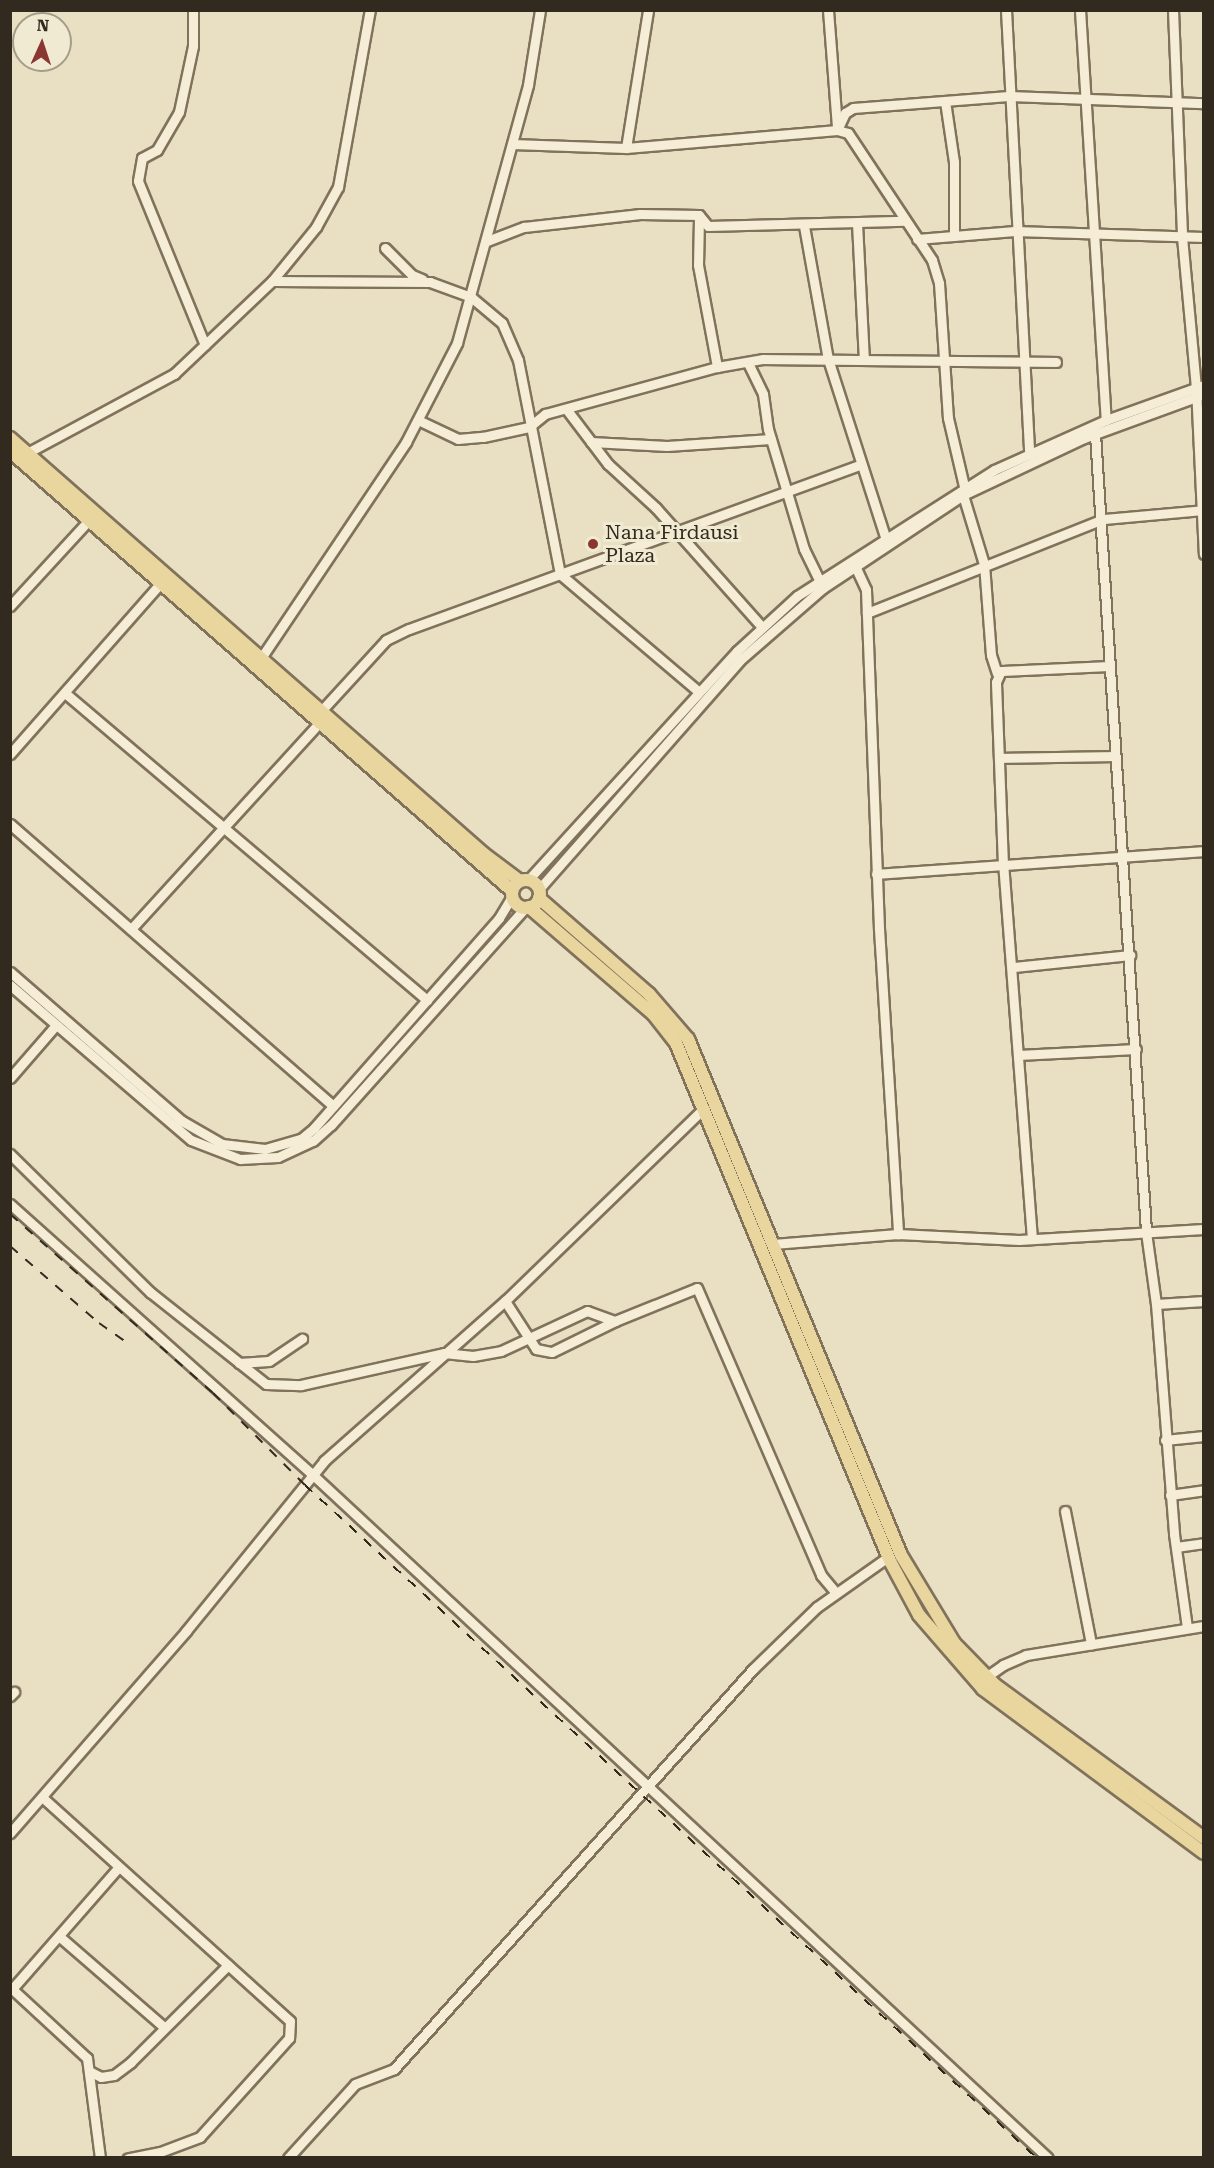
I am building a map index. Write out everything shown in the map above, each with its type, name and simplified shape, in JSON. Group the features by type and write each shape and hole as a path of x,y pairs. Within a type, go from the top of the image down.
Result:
{"main road":[{"path":"10,438 261,658 320,717 512,894 516,904 527,907 654,1015 681,1052 888,1557 919,1615 975,1681 1185,1831 1203,1838"},
{"path":"10,451 160,584 539,894 649,994 688,1039 908,1572 954,1643 986,1677 1154,1809"},
{"path":"512,894 524,881"},
{"path":"527,907 539,894"},
{"path":"1185,1831 1203,1853"}],"street":[{"path":"193,10 193,46 179,112 157,150 142,158 138,181 205,345"},
{"path":"27,453 174,374 272,281 316,227 338,187 370,10"},
{"path":"261,658 418,420 457,343 487,241 528,85 540,10"},
{"path":"626,148 648,10"},
{"path":"828,10 837,130"},
{"path":"1006,10 1021,362 1029,454"},
{"path":"1080,10 1106,420"},
{"path":"1173,10 1182,237 1200,390 1203,554"},
{"path":"837,130 845,112 853,108 1009,96 1203,103"},
{"path":"945,101 954,162 954,236"},
{"path":"512,144 626,148 837,130 848,133 932,260 939,283 948,418 964,491 984,564 991,655 997,673 1003,865 1014,967 1018,1055 1032,1239"},
{"path":"487,241 524,227 582,219 699,215"},
{"path":"699,215 708,226 804,226 904,220"},
{"path":"699,215 698,265 717,367"},
{"path":"857,223 864,360"},
{"path":"804,226 828,359 885,537"},
{"path":"917,239 1015,231 1203,237"},
{"path":"385,248 412,275 471,297 502,323 518,360 529,427 560,574 699,692"},
{"path":"272,281 430,282"},
{"path":"418,420 458,439 529,427 545,414 567,410 717,367 771,359 1056,362"},
{"path":"748,363 763,394 771,439 804,549 819,580"},
{"path":"524,881 762,627 819,580 885,537 1029,454 1106,420 1200,390"},
{"path":"539,894 739,661 790,615 855,566 964,491 1200,390"},
{"path":"567,410 591,442 762,627"},
{"path":"1095,434 1103,519 1113,756 1124,856 1146,1232 1156,1304 1170,1495 1187,1628"},
{"path":"591,442 667,446 771,439"},
{"path":"131,929 226,826 386,640 560,574 676,534 786,489 861,465"},
{"path":"867,613 984,564 1103,519 1202,510"},
{"path":"10,606 89,520"},
{"path":"855,566 866,590 876,874 898,1233"},
{"path":"10,754 160,584"},
{"path":"997,673 1110,666"},
{"path":"65,693 226,826 427,1000"},
{"path":"999,758 1113,756"},
{"path":"10,824 333,1106"},
{"path":"876,874 1203,851"},
{"path":"10,985 171,1118 222,1144 265,1149 301,1139 333,1106 499,918 512,894"},
{"path":"10,972 208,1150 240,1159 278,1156 313,1141 527,907"},
{"path":"1014,967 1130,955"},
{"path":"10,1078 56,1024"},
{"path":"1018,1055 1136,1049"},
{"path":"10,1833 186,1631 313,1475 444,1353 505,1301 704,1108"},
{"path":"10,1154 150,1292 266,1384 301,1385 444,1353 491,1353 587,1311 615,1321"},
{"path":"10,1204 313,1475 1048,2157"},
{"path":"773,1244 898,1233 1032,1239 1203,1229"},
{"path":"505,1301 536,1349 552,1352 693,1287 700,1290 733,1377 821,1575 836,1593"},
{"path":"1156,1304 1203,1301"},
{"path":"237,1363 269,1361 302,1339"},
{"path":"1165,1440 1203,1436"},
{"path":"1170,1495 1203,1490"},
{"path":"1065,1511 1091,1644"},
{"path":"1176,1547 1203,1543"},
{"path":"288,2157 355,2084 394,2069 753,1669 836,1593 888,1557"},
{"path":"986,1677 1002,1665 1026,1655 1203,1626"},
{"path":"42,1797 118,1868 282,2010 290,2021 290,2038 200,2137 160,2152 128,2157"},
{"path":"100,2157 91,2072 87,2058 11,1988 60,1937 118,1868"},
{"path":"60,1937 164,2027"},
{"path":"91,2072 101,2077 114,2075 141,2054 164,2027 228,1965"}],"railway":[{"path":"10,1214 213,1393 305,1485 1037,2158"},
{"path":"10,1246 99,1323 128,1343"}],"place":[{"name":"Nana Firdausi Plaza","path":"593,544"}]}
